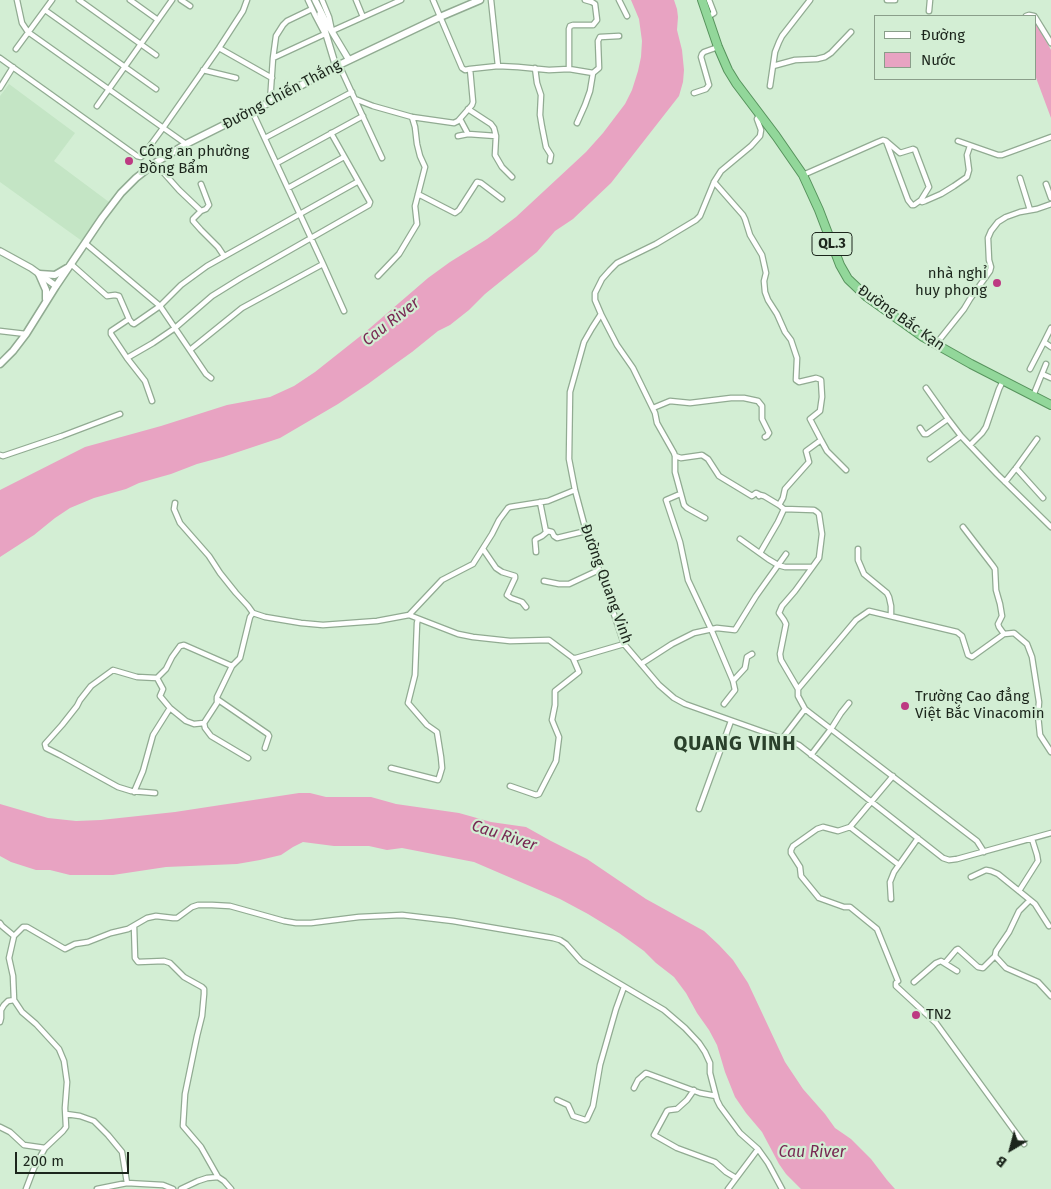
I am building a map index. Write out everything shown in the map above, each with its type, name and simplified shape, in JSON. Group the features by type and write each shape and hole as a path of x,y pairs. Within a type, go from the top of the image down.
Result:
{"highway":[{"name":"Đường Bắc Kạn","path":"702,0 728,70 803,175 840,265 848,279 867,297 923,337 1051,405"}],"main road":[{"name":"Đường Chiến Thắng","path":"0,364 26,334 56,286 121,193 155,163 186,144 337,66 480,0"},
{"path":"39,274 55,275 70,266"},
{"path":"39,274 46,290 46,301"}],"street":[{"path":"16,0 22,23 28,32 186,144"},
{"path":"16,49 52,0"},
{"path":"79,0 156,56"},
{"path":"130,0 158,20"},
{"path":"97,106 172,0"},
{"path":"182,0 190,6"},
{"path":"0,58 137,156 141,156 219,48 248,0"},
{"path":"308,0 315,8 328,32 349,60"},
{"path":"315,0 315,8"},
{"path":"322,0 329,17 328,32 337,66 352,92 382,158"},
{"path":"356,0 363,17"},
{"path":"274,58 401,0"},
{"path":"433,0 462,68 465,70 498,66 569,69 593,74"},
{"path":"491,0 498,66"},
{"path":"569,69 570,26 594,25 597,20 595,4 585,0"},
{"path":"619,0 627,16"},
{"path":"708,17 714,13 709,0"},
{"path":"770,86 775,52 782,36 810,0"},
{"path":"887,0 895,0"},
{"path":"929,11 930,0"},
{"path":"270,102 276,36 287,21 315,8"},
{"path":"45,10 156,89"},
{"path":"1036,19 1051,43"},
{"path":"773,66 795,60 825,57 851,32"},
{"path":"577,123 590,91 593,74 599,68 598,41 600,37 619,36"},
{"path":"694,93 706,89 709,85 701,57 702,54 718,47"},
{"path":"219,48 272,78"},
{"path":"0,88 13,67"},
{"path":"535,68 541,95 542,126 546,146 551,155 550,160"},
{"path":"355,99 412,117 454,123 460,119 473,102 470,69"},
{"path":"203,70 236,78"},
{"path":"265,138 352,92"},
{"path":"468,109 494,128 496,136 495,155 512,176"},
{"path":"252,111 344,311"},
{"path":"705,518 685,507 675,472 675,456 657,423 653,408 633,368 617,345 601,314 595,300 595,292 602,279 617,263 656,244 700,216 721,170 751,146 760,136 761,130 757,119 760,114"},
{"path":"277,164 363,116"},
{"path":"378,276 400,254 416,227 415,206 425,166 420,156 416,127 412,117"},
{"path":"460,119 468,134"},
{"path":"126,358 175,328 212,296 370,204 332,133"},
{"path":"458,136 468,134 496,136"},
{"path":"958,141 1002,155 1051,137"},
{"path":"803,175 883,140 886,141 900,153 915,150 929,187 921,200 914,205 908,200 886,141"},
{"path":"921,200 922,202 940,194 967,177 969,170 967,155 970,146"},
{"path":"288,188 344,157"},
{"path":"155,163 201,211"},
{"path":"1020,178 1030,210"},
{"path":"70,266 107,296 119,296 129,319 134,324 160,306 181,285 207,266 357,182"},
{"path":"418,194 455,213 459,210 477,182 502,199"},
{"path":"714,182 743,215 750,235 762,255 766,273 764,292 777,314 797,358 796,380 799,382 816,378 821,380 822,397 820,411 810,419 827,451 846,470"},
{"path":"201,184 209,205 193,221 224,256"},
{"path":"1046,184 1051,198"},
{"path":"936,344 964,309 990,271 988,238 998,222 1020,212 1051,204"},
{"path":"85,243 160,306 206,374 211,378"},
{"path":"0,251 31,268 56,286"},
{"path":"190,350 242,308 324,264"},
{"name":"Đường Quang Vinh","path":"601,314 584,342 570,392 569,459 586,531 624,644 659,685 674,698 685,704 798,745 943,858 949,860 984,852 1051,833"},
{"path":"129,319 110,332 126,358 145,381 152,401"},
{"path":"1030,369 1051,328"},
{"path":"0,331 26,334"},
{"path":"1044,342 1051,347"},
{"path":"1033,396 1046,364"},
{"path":"1042,374 1051,378"},
{"path":"970,445 986,427 1003,381"},
{"path":"926,388 961,436 1051,527"},
{"path":"653,408 670,401 690,402 736,397 758,401 762,406 762,419 769,433 765,437"},
{"path":"0,456 62,436 120,414"},
{"path":"920,428 924,434 927,434 948,419"},
{"path":"930,459 961,436"},
{"path":"1005,482 1036,439"},
{"path":"779,505 785,489 809,462 806,452 821,440"},
{"path":"675,456 681,458 702,455 708,459 719,476 752,496 756,493 764,496 784,509 814,510 819,514 822,534 818,558 782,606 779,613 786,624 780,654 781,660 798,689 798,696 805,709 977,841 984,852"},
{"path":"1016,468 1042,498"},
{"path":"409,615 442,580 472,565 508,508 556,498 575,490"},
{"path":"680,494 666,500 680,542 689,582 733,681 735,690 724,704"},
{"path":"175,502 174,509 180,523 209,556 220,573 253,613 301,624 323,625 377,621 409,615 458,634 510,641 549,640 573,658 579,672 554,691 555,704 552,720 559,737 556,761 539,794 536,795 510,786"},
{"path":"540,502 546,532"},
{"path":"760,552 784,509"},
{"path":"963,527 995,569 996,590 1002,616 998,624 1004,634"},
{"path":"536,552 534,540 546,532 550,531 558,538 586,531"},
{"path":"740,539 778,565 785,567 812,567"},
{"path":"483,549 496,568 515,576 507,595 522,602 526,607"},
{"path":"858,549 858,560 864,574 887,593 889,597 891,616"},
{"path":"641,664 672,644 694,633 717,628 735,630 786,554"},
{"path":"544,581 569,584 599,570"},
{"path":"798,689 856,620 863,614 871,611 957,632 962,636 968,655 972,657 1004,634 1011,633 1027,644 1030,651 1039,702 1040,735 1051,752"},
{"path":"248,758 211,736 204,728 204,723 217,703 217,699 232,666 240,658 250,617 253,613"},
{"path":"390,768 438,780 442,768 438,734 427,725 408,703 415,675 418,619"},
{"path":"573,658 624,644"},
{"path":"157,678 182,645 232,666"},
{"path":"733,681 745,668 747,657 752,654"},
{"path":"155,793 134,792 118,787 46,748 45,744 65,722 92,686 110,671 114,670 137,677 157,678"},
{"path":"157,678 163,689 160,696 170,708 186,721 194,724 204,723"},
{"path":"217,699 268,734 265,748"},
{"path":"811,755 849,703"},
{"path":"134,792 144,771 153,735 170,708"},
{"path":"782,739 805,709"},
{"path":"699,809 732,721"},
{"path":"893,776 850,827 838,831 826,828 817,829 793,846 791,853 800,867 801,876 819,898 844,907 850,906 877,929 897,982 896,986 936,1023 1024,1144"},
{"path":"850,827 899,865"},
{"path":"891,899 890,882 894,872 918,838"},
{"path":"1018,891 1038,860 1032,839"},
{"path":"971,877 986,870 998,874 1030,900 1049,926"},
{"path":"945,963 957,949 978,967 982,968 994,956 1019,911 1030,900"},
{"path":"26,1189 34,1168 45,1148 66,1127 67,1082 62,1055 51,1040 22,1012 14,1000 13,976 9,958 14,936 23,927 27,927 65,949 77,943 88,942 134,926 147,918 156,916 177,918 192,907 212,905 230,906 284,921 311,923 358,917 402,915 453,921 560,940 581,961 664,1010 699,1043 710,1063 710,1072 720,1106 735,1128 758,1149 782,1189"},
{"path":"0,923 14,936"},
{"path":"134,926 135,958 138,962 164,961 170,963 184,977 204,989 202,1016 185,1094 183,1121 185,1129 201,1147 218,1177 231,1189"},
{"path":"994,956 1006,968 1038,982 1051,996"},
{"path":"914,982 941,961 957,972"},
{"path":"557,1100 568,1105 573,1116 585,1120 588,1119 593,1106 600,1065 624,987"},
{"path":"0,1022 1,1010 4,1005 14,1000"},
{"path":"634,1088 638,1080 646,1074 716,1096"},
{"path":"694,1090 677,1109 667,1111 654,1135 677,1148 715,1162 723,1170 736,1178"},
{"path":"66,1114 94,1121 108,1134 122,1152 127,1183"},
{"path":"0,1127 10,1132 24,1145 45,1148"},
{"path":"728,1189 758,1149"},
{"path":"181,1189 207,1178 218,1177"},
{"path":"97,1189 127,1183 163,1185 173,1189"}],"shaded area":[{"path":"9,84 75,133 54,161 109,202 82,241 0,182 0,96"}],"water":[{"name":"Cau River","path":"631,0 674,0 677,9 677,30 684,70 679,96 611,183 573,219 555,231 537,252 450,325 438,331 412,352 338,404 280,438 94,498 70,508 0,557 0,490 85,447 227,405 270,397 294,386 363,334 428,278 487,239 516,217 586,152 625,104 638,71 642,41 639,19"},
{"path":"1036,22 1051,50 1051,118 1036,78"},
{"name":"Cau River","path":"299,793 310,793 326,797 371,797 396,804 459,813 491,822 526,827 587,859 646,899 704,931 733,960 748,983 785,1062 803,1089 835,1128 851,1139 871,1159 895,1189 801,1189 786,1174 762,1132 735,1097 717,1045 686,993 674,977 644,951 588,914 560,899 474,862 402,848 387,850 369,846 334,846 303,842 281,855 237,864 166,867 113,875 70,875 50,870 36,870 11,862 0,856 0,804 48,818 76,821 175,812"}],"place":[{"name":"Công an phường Đồng Bẩm","path":"129,161"},
{"name":"nhà nghỉ huy phong","path":"997,283"},
{"name":"Trường Cao đẳng Việt Bắc Vinacomin","path":"905,706"},
{"name":"TN2","path":"916,1015"}],"district":[{"name":"QUANG VINH","path":"735,744"}]}
